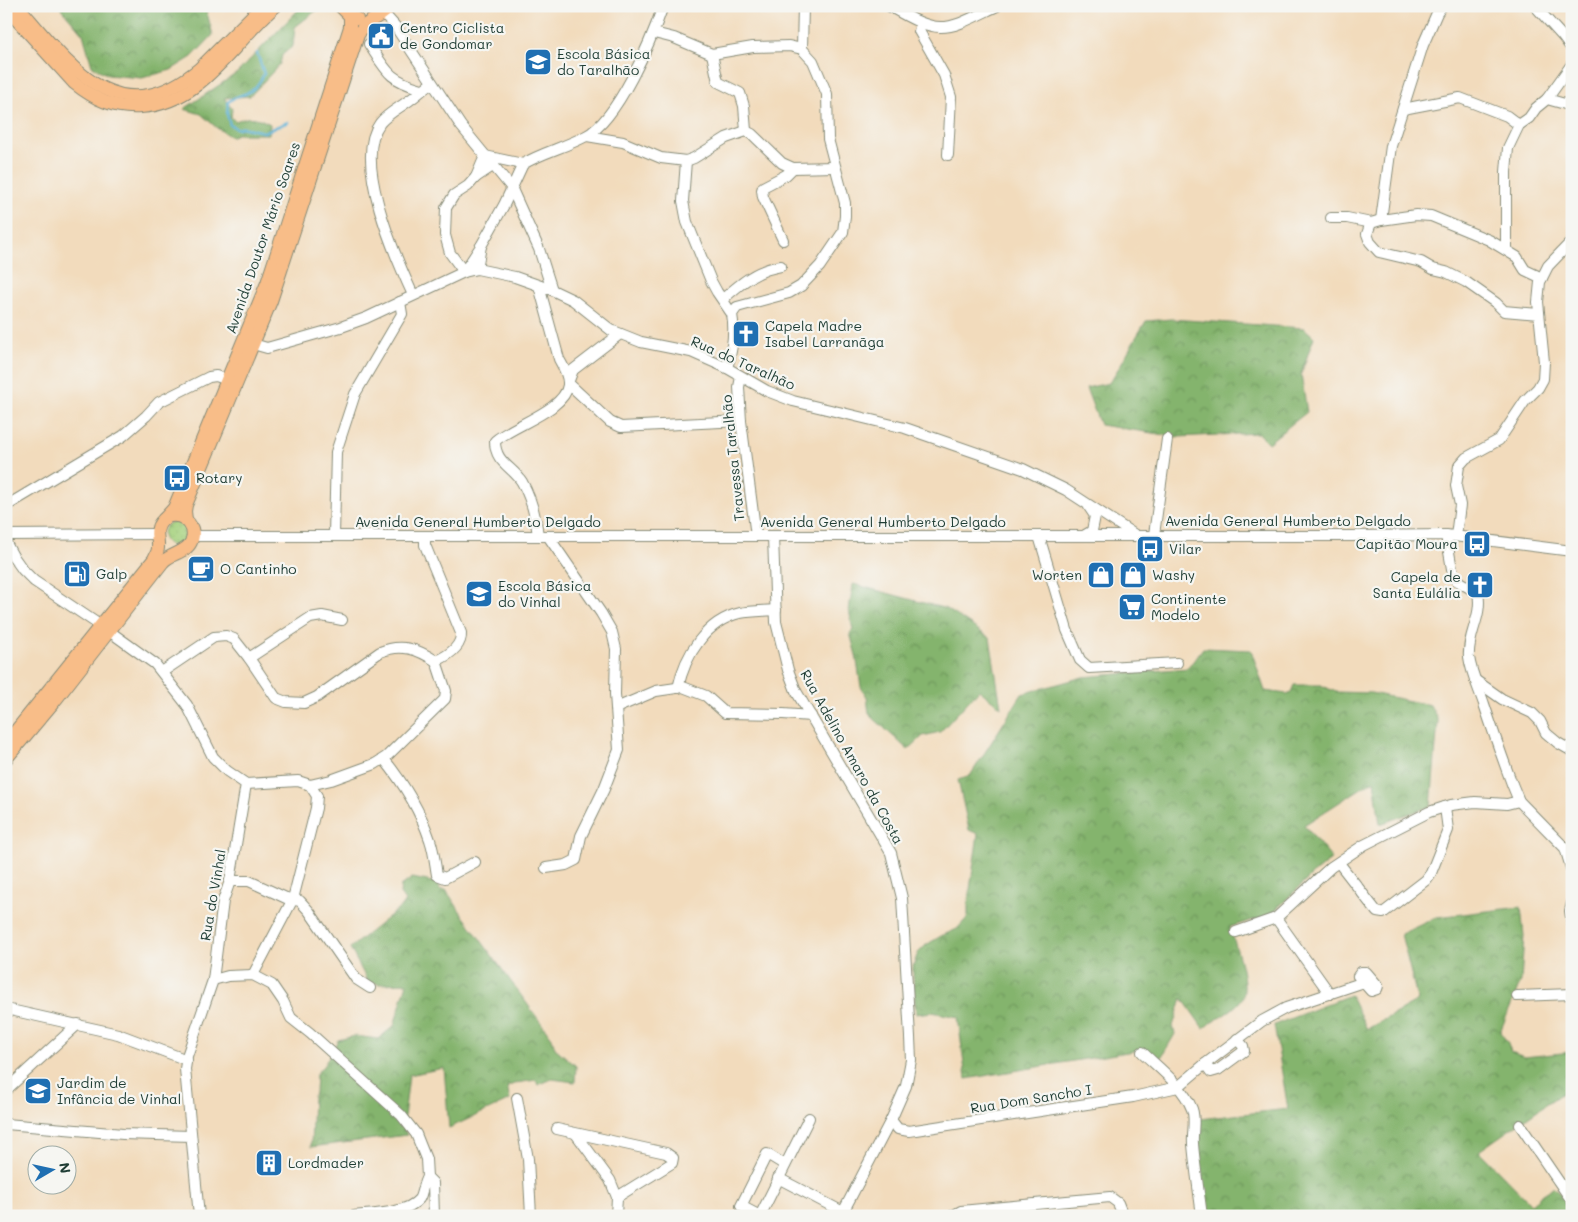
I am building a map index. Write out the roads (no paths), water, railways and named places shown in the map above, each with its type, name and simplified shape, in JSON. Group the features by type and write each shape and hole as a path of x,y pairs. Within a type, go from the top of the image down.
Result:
{"main road":[{"path":"18,6 64,58 81,74 99,87 128,96 167,90 189,78 262,6"},
{"path":"6,8 74,84 86,93 104,102 132,108 159,104 182,96 212,72 276,6"},
{"path":"340,6 350,16 359,20 385,14"},
{"name":"Avenida Doutor Mário Soares","path":"186,520 186,505 271,301 358,35 365,23 385,14"},
{"name":"Avenida Doutor Mário Soares","path":"164,519 174,508 267,283 350,27 350,16"},
{"path":"6,743 105,629 165,559 188,547 193,536 190,524 186,520 175,516 164,519 160,523 157,538 159,548 154,559 105,629 50,706 6,758"},
{"path":"157,538 165,550 177,552"}],"street":[{"path":"486,156 523,164 587,136 606,119 617,105 654,33 663,6"},
{"path":"802,49 804,6"},
{"path":"889,6 921,24 933,28 952,27 965,23 998,6"},
{"path":"1442,6 1423,45 1391,146 1376,222 1366,234 1378,252 1422,262 1433,269 1446,272 1466,282 1504,311 1539,314"},
{"path":"1536,6 1572,49"},
{"path":"385,14 461,126 511,187 539,249 552,290"},
{"path":"921,24 919,31 944,76 951,97 948,155"},
{"path":"654,33 674,38 712,54 753,48 789,46 802,49 813,61 827,94 828,139 845,203 843,232 825,259 801,286 788,293 741,305 732,314"},
{"path":"369,44 393,77 404,84 422,89"},
{"path":"712,54 718,82 740,93 744,106 746,131"},
{"path":"1506,250 1506,172 1508,148 1519,125 1548,99 1572,64"},
{"path":"414,295 395,254 384,224 374,181 372,158 375,131 380,124 386,117 432,83"},
{"path":"1403,110 1460,98 1507,116 1519,125"},
{"path":"1548,99 1572,106"},
{"path":"587,136 623,142 661,158 686,161 726,138 746,131 752,134 782,163 793,168 835,167"},
{"path":"476,178 486,156"},
{"path":"686,161 686,183 683,201 687,222 711,281 732,314 734,322 727,368"},
{"path":"494,165 454,195 446,208 445,235 450,253 464,272 504,205 523,164"},
{"path":"783,240 762,190 763,187 786,176 793,168"},
{"path":"1331,218 1376,222 1416,215 1432,216 1489,240 1517,258 1525,270 1542,278"},
{"path":"1572,241 1548,266 1540,282 1538,296 1544,362 1542,379 1538,388 1525,401 1499,440 1466,458 1459,466 1456,486 1460,505 1451,536 1452,569 1456,580 1478,593 1480,600 1469,655 1475,680 1518,800 1568,848 1572,869"},
{"path":"477,269 481,246"},
{"path":"723,299 744,280 771,268 781,266"},
{"name":"Rua do Taralhão","path":"253,344 267,348 341,327 366,318 464,272 477,269 515,277 574,300 611,330 641,342 692,352 727,368 767,391 793,401 905,428 1023,469 1066,490 1136,535"},
{"path":"540,286 559,359 564,368 568,383 610,422 621,427 741,421"},
{"path":"334,536 336,452 355,394 402,314 400,302"},
{"path":"546,868 566,865 576,860 582,836 604,789 619,750 616,708 616,649 612,632 602,613 543,536 521,481 502,462 495,451 495,441 503,433 554,406 566,392 573,370 620,334"},
{"path":"6,506 123,436 164,399 209,377 216,376 228,380"},
{"name":"Travessa Taralhão","path":"742,377 739,387 741,421 756,536"},
{"path":"1154,535 1167,439"},
{"path":"1085,535 1092,530 1094,516 1087,504"},
{"path":"6,535 157,538"},
{"name":"Avenida General Humberto Delgado","path":"193,536 1451,536 1572,551"},
{"path":"425,536 425,545 461,633 461,640 458,645 436,662"},
{"name":"Rua Adelino Amaro da Costa","path":"774,536 776,610 781,646 788,670 796,691 891,853 900,885 905,944 910,1060 906,1086 891,1120 842,1214"},
{"path":"1039,536 1067,630 1080,660 1089,668 1176,663"},
{"path":"6,543 23,570 34,580 146,656 162,672 187,705 213,757 227,771 246,784 298,781 310,785 331,780 375,764 384,759 445,699 446,692 436,662 424,653 410,648 388,649 380,652 317,697 304,703 286,702 276,698 234,639 226,636 214,637 162,672"},
{"path":"678,688 682,670 694,647 719,622 739,614 776,610"},
{"path":"249,658 310,618 322,616 342,620"},
{"path":"1475,680 1502,699 1532,713 1540,721 1546,733 1572,751"},
{"path":"616,708 656,691 683,687 706,696 726,713 811,716"},
{"path":"384,759 401,781 418,809 431,842 437,875 445,878 475,862"},
{"name":"Rua do Vinhal","path":"199,1216 186,1069 187,1060 213,980 223,901 230,881 246,784"},
{"path":"253,975 293,899 316,808 317,796 310,785"},
{"path":"1236,932 1276,918 1331,867 1364,844 1403,824 1445,807 1475,802 1507,804 1518,800"},
{"path":"1339,863 1377,912 1383,913 1426,880 1431,873 1448,830 1445,807"},
{"path":"230,881 249,881 286,898 300,901 356,979 370,988"},
{"path":"1572,903 1570,911 1572,923"},
{"path":"1276,918 1330,994"},
{"path":"213,980 228,976 253,975 272,985 283,1001 290,1018 310,1033 401,1115 416,1134 426,1158 427,1177 422,1185 420,1198 409,1207 354,1216"},
{"path":"1178,1087 1205,1064 1211,1072 1218,1070 1244,1051 1243,1046 1237,1039 1262,1021 1286,1008 1364,982"},
{"path":"1517,996 1572,994"},
{"path":"6,1010 118,1034 187,1060"},
{"path":"6,1090 78,1024"},
{"path":"1142,1052 1178,1087 1193,1111 1194,1167 1202,1216"},
{"name":"Rua Dom Sancho I","path":"891,1120 898,1129 909,1132 1178,1087"},
{"path":"516,1098 528,1159 531,1216"},
{"path":"786,1165 768,1154 741,1206 760,1216 778,1178 786,1165 809,1118"},
{"path":"6,1124 124,1134 191,1136"},
{"path":"1520,1125 1572,1201"},
{"path":"558,1129 666,1153 673,1158 672,1163 664,1169 617,1197"},
{"path":"576,1134 610,1180 617,1197 616,1216"},
{"path":"427,1177 433,1183 434,1216"},
{"path":"778,1178 842,1214"},
{"path":"952,1216 961,1212 1110,1197 1118,1203 1123,1216"}],"waterway":[{"path":"257,53 264,74 252,90 228,102 227,114 230,125 238,129 241,127 264,132 288,122"}],"place":[{"name":"Centro Ciclista de Gondomar","path":"381,36"},
{"name":"Escola Básica do Taralhão","path":"538,62"},
{"name":"Capela Madre Isabel Larranãga","path":"746,334"},
{"name":"Rotary","path":"177,478"},
{"name":"Capitão Moura","path":"1477,544"},
{"name":"Vilar","path":"1150,549"},
{"name":"O Cantinho","path":"201,569"},
{"name":"Galp","path":"77,574"},
{"name":"Worten","path":"1101,575"},
{"name":"Washy","path":"1133,575"},
{"name":"Capela de Santa Eulália","path":"1480,585"},
{"name":"Escola Básica do Vinhal","path":"479,594"},
{"name":"Continente Modelo","path":"1132,607"},
{"name":"Jardim de Infância de Vinhal","path":"38,1091"},
{"name":"Lordmader","path":"269,1163"}]}
